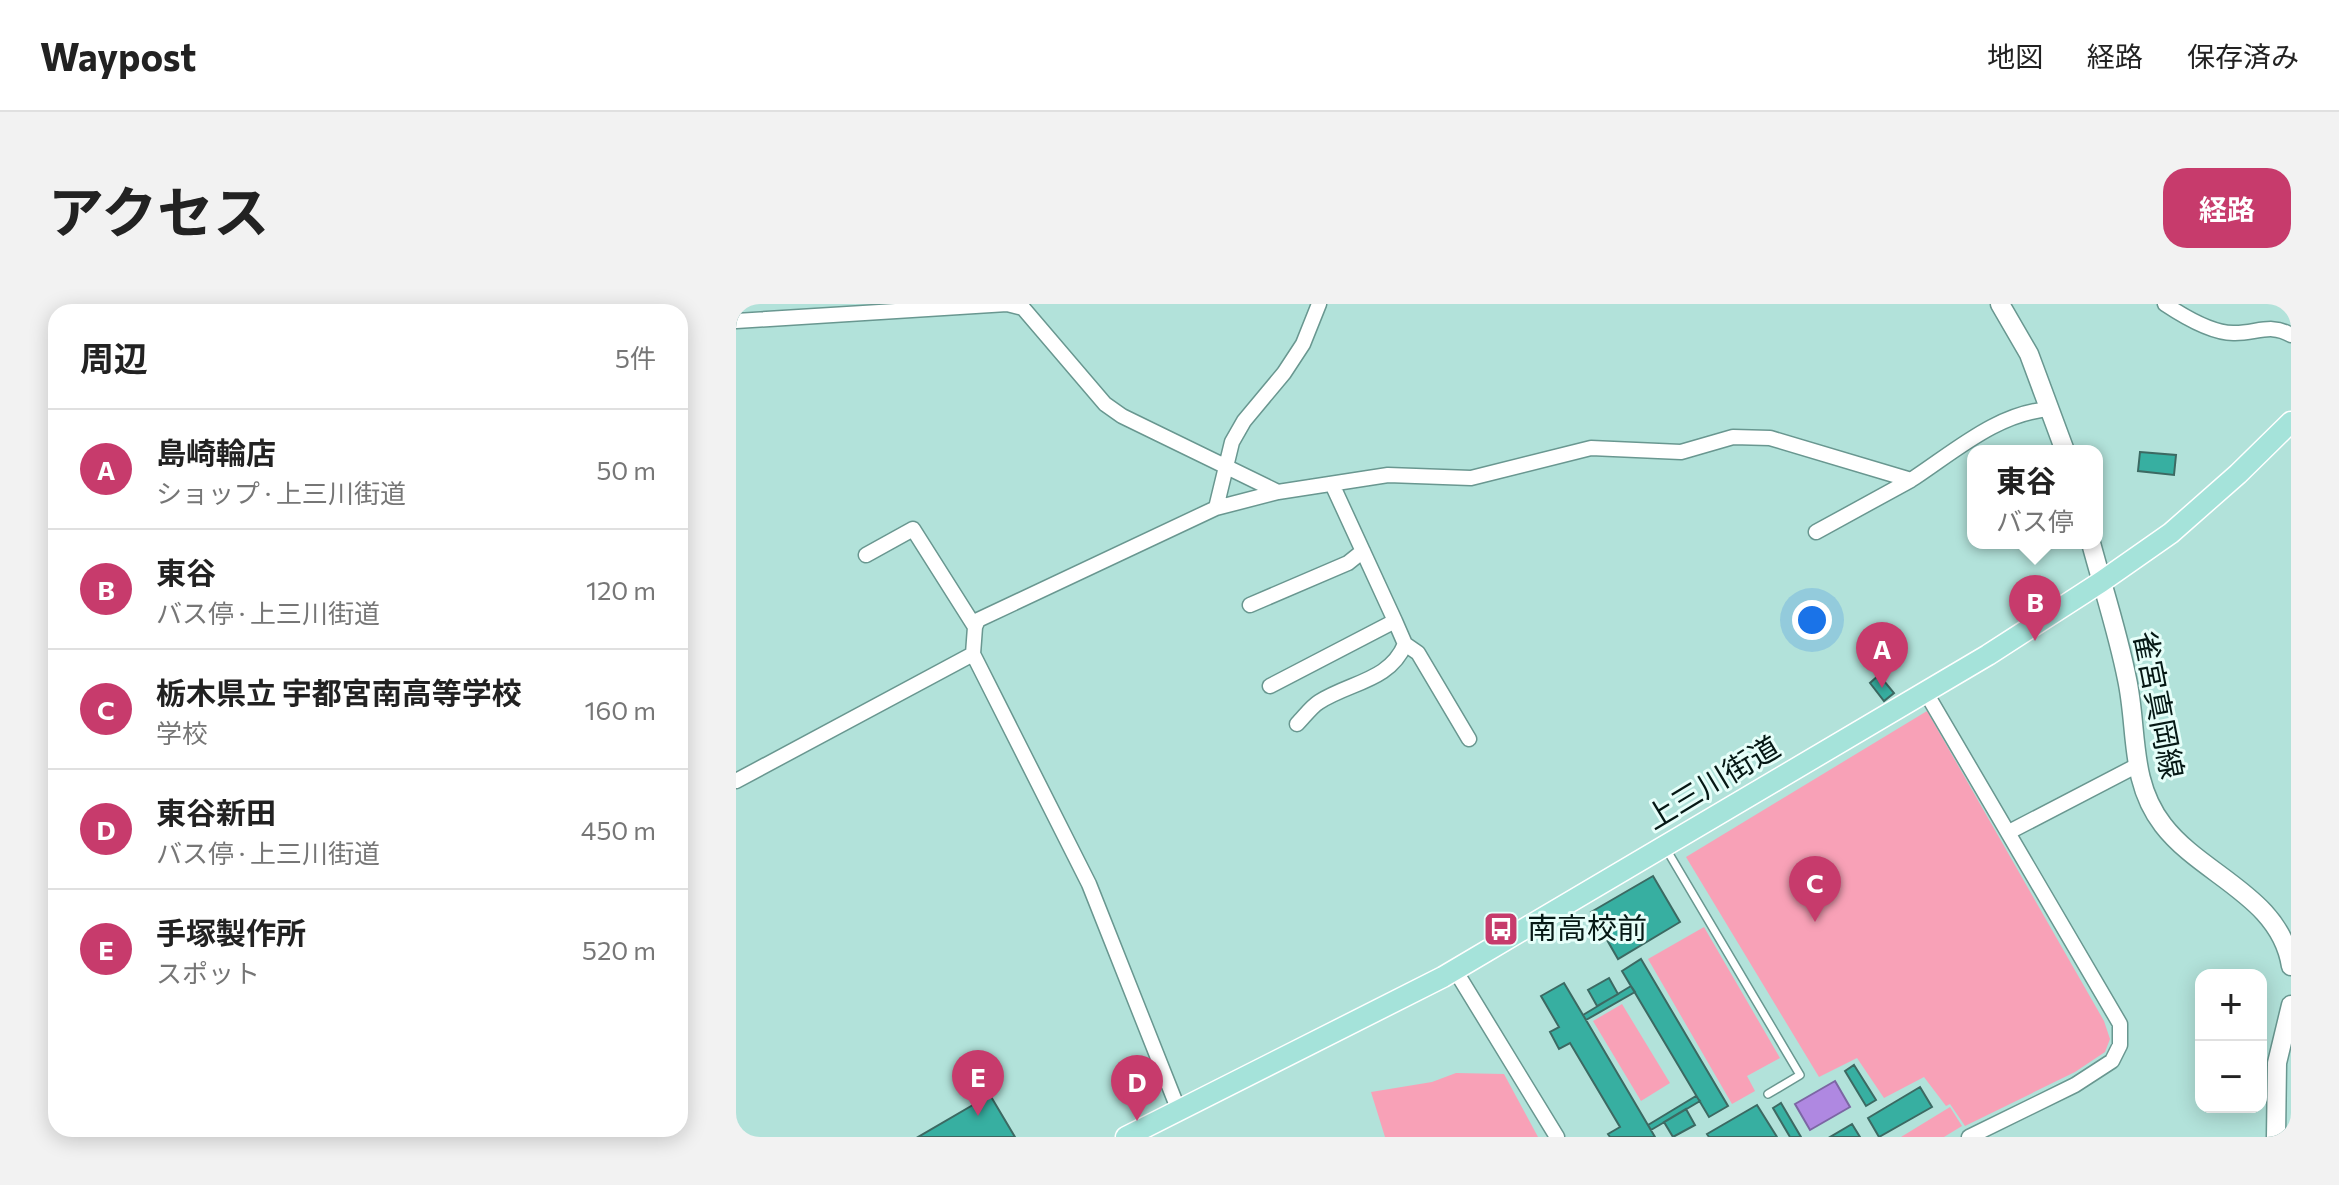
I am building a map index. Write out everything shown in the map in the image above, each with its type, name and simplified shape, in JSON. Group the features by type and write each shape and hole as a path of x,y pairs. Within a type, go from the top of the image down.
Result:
{"main road":[{"path":"2000,304 2029,354 2063,445"},
{"name":"上三川街道","path":"1126,1137 1155,1130 1179,1111 1455,970 1925,691 2101,582 2193,515 2291,422"},
{"name":"雀宮真岡線","path":"2093,549 2127,678 2136,766 2142,789 2164,826 2194,857 2261,907 2275,923 2291,966"},
{"path":"2276,1137 2277,1063 2291,1005"}],"street":[{"path":"736,321 1007,304 1023,308 1105,404 1122,416 1278,492"},
{"path":"1216,508 1232,442 1244,421 1284,373 1303,344 1319,304"},
{"path":"2165,304 2191,321 2233,334 2271,327 2291,335"},
{"path":"1816,532 1911,480 2002,421 2051,409"},
{"path":"1179,1111 1089,884 973,654 978,620 1216,508 1278,492 1388,475 1471,478 1591,448 1681,452 1733,437 1770,438 1911,480"},
{"path":"1332,484 1405,644 1418,653 1469,739"},
{"path":"866,555 913,529 975,627"},
{"path":"1250,605 1348,563 1363,551"},
{"path":"1270,686 1395,621"},
{"path":"1297,724 1318,703 1386,672 1400,656 1405,644"},
{"path":"736,781 973,654"},
{"path":"1925,691 2120,1024 2120,1045 2112,1061 2075,1085 1969,1137"},
{"path":"2009,832 2136,766"},
{"path":"1455,970 1557,1137"}],"lane":[{"path":"1665,847 1800,1075 1768,1094"}],"shaded area":[{"path":"1927,711 2104,1021 2110,1039 2105,1052 2075,1072 1965,1126 1950,1104 1946,1106 1924,1077 1884,1098 1857,1058 1819,1077 1686,857"},
{"path":"1704,927 1780,1058 1747,1076 1755,1091 1732,1104 1648,959"},
{"path":"1622,1004 1670,1083 1641,1101 1593,1021"},
{"path":"1456,1073 1504,1074 1538,1137 1385,1137 1371,1092 1432,1082"},
{"path":"1835,1081 1850,1107 1810,1130 1795,1104"},
{"path":"1950,1107 1962,1126 1944,1137 1901,1137"}],"building":[{"path":"2140,452 2176,455 2174,475 2138,471"},
{"path":"1879,675 1894,693 1884,701 1870,683"},
{"path":"1653,876 1680,922 1618,959 1591,912"},
{"path":"1641,959 1728,1106 1709,1117 1622,971"},
{"path":"1609,978 1618,994 1597,1006 1588,990"},
{"path":"1564,983 1655,1137 1610,1137 1608,1134 1620,1127 1570,1043 1559,1049 1550,1032 1559,1027 1541,996"},
{"path":"1631,986 1635,992 1586,1020 1583,1015"},
{"path":"1854,1065 1876,1100 1866,1106 1845,1071"},
{"path":"1920,1087 1932,1107 1879,1137 1868,1118"},
{"path":"990,1095 1015,1137 918,1137"},
{"path":"1696,1096 1700,1101 1651,1130 1648,1125"},
{"path":"1781,1103 1801,1137 1790,1137 1773,1108"},
{"path":"1757,1105 1777,1137 1709,1137 1707,1134"},
{"path":"1686,1109 1695,1125 1673,1137 1664,1122"},
{"path":"1852,1124 1860,1137 1830,1137"}],"place":[{"name":"東谷","path":"2035,641"},
{"name":"島崎輪店","path":"1882,688"},
{"name":"栃木県立 宇都宮南高等学校","path":"1815,922"},
{"name":"南高校前","path":"1501,929"},
{"name":"手塚製作所","path":"978,1116"},
{"name":"東谷新田","path":"1137,1121"}]}
